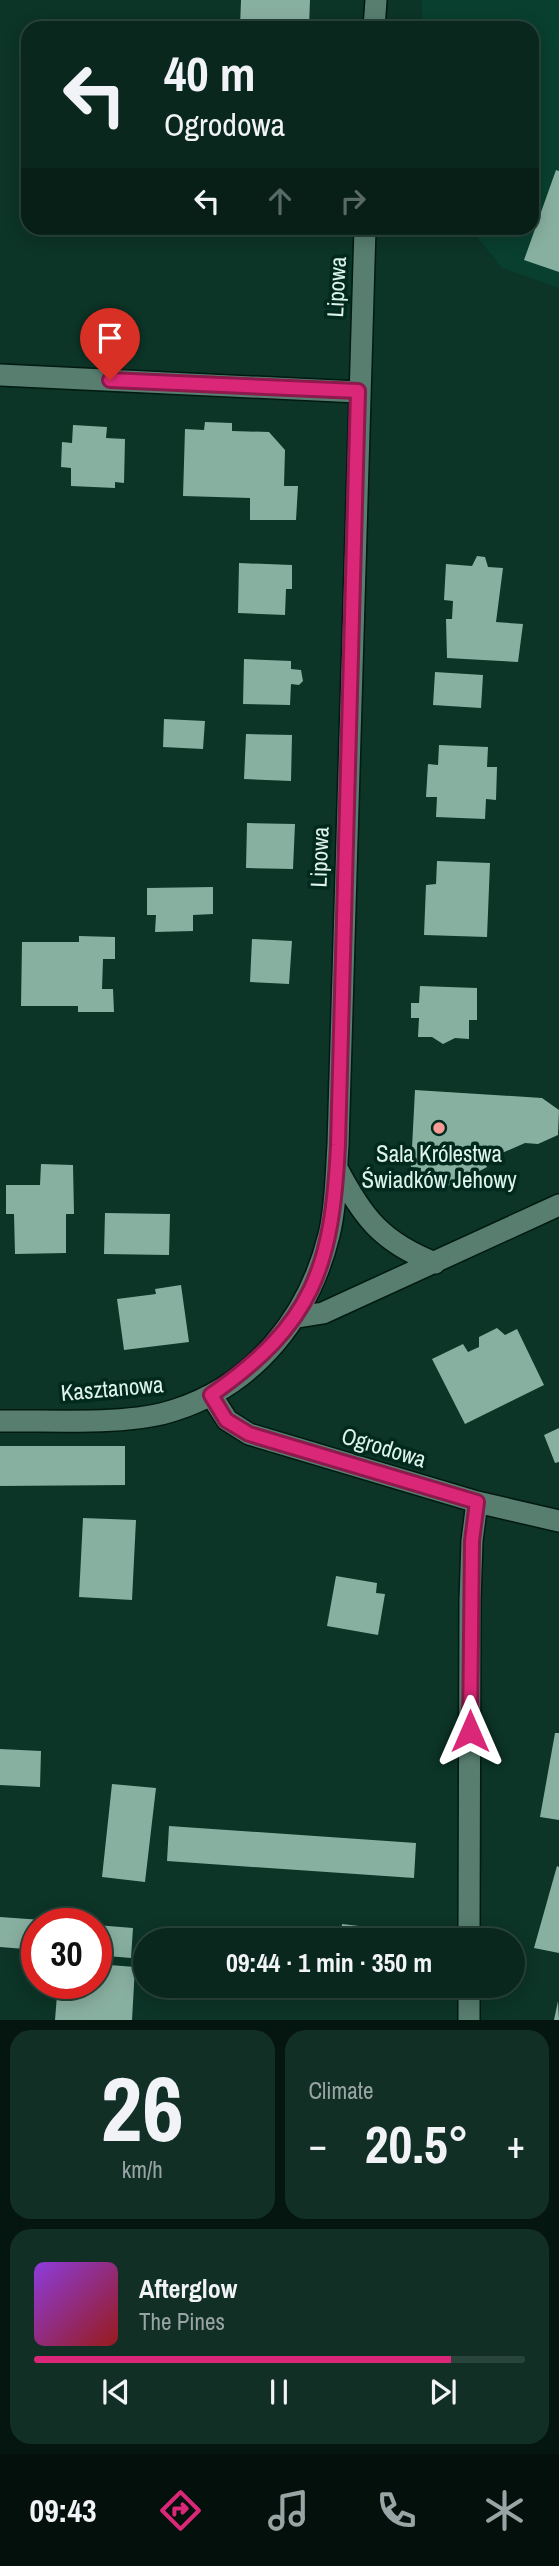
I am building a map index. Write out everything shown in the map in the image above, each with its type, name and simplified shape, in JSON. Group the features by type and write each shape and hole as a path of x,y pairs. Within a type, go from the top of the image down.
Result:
{"street":[{"path":"374,21 376,0"},
{"name":"Lipowa","path":"298,1317 317,1276 330,1233 337,1168 365,235"},
{"path":"0,375 358,391"},
{"path":"337,1168 351,1196 383,1237 405,1251 435,1263"},
{"path":"298,1317 323,1313 559,1205"},
{"name":"Kasztanowa","path":"0,1421 138,1417 173,1411 211,1395 264,1355 298,1317"},
{"name":"Ogrodowa","path":"211,1395 226,1420 249,1434 477,1502 559,1521"},
{"path":"469,1928 471,1576 477,1502"},
{"path":"469,1998 469,2020"}],"shaded area":[{"path":"422,0 559,0 559,288 502,268 476,235 539,235 539,21 422,21"}],"building":[{"path":"241,0 310,0 309,21 240,21"},
{"path":"556,170 559,171 559,272 524,260 533,235 539,235 539,218"},
{"path":"205,422 232,423 232,431 269,432 285,450 284,486 298,486 296,520 250,520 250,498 183,496 185,429 204,430"},
{"path":"73,425 107,427 106,438 125,439 124,483 115,482 115,488 71,486 71,468 61,467 62,442 72,443"},
{"path":"477,556 485,557 488,567 503,568 496,622 523,624 518,662 447,658 446,619 452,619 453,601 444,600 446,564 472,566"},
{"path":"239,563 292,565 292,589 286,589 285,615 238,613"},
{"path":"244,659 291,661 291,669 301,670 303,681 299,685 291,684 290,705 243,704"},
{"path":"435,672 483,675 481,708 433,705"},
{"path":"164,719 205,721 203,749 163,747"},
{"path":"246,734 292,735 291,781 244,779"},
{"path":"439,745 488,747 487,767 497,767 496,800 486,799 485,819 436,817 437,797 426,797 428,764 438,765"},
{"path":"247,823 295,824 293,869 246,868"},
{"path":"437,861 490,863 487,937 424,935 426,885 436,884"},
{"path":"213,887 213,914 193,915 193,931 155,932 156,915 147,915 147,888"},
{"path":"79,936 115,937 115,959 103,959 102,989 113,989 114,1012 78,1012 78,1006 21,1006 22,942 79,942"},
{"path":"252,939 292,941 289,984 250,982"},
{"path":"420,986 477,988 477,1020 469,1020 469,1039 455,1038 443,1044 432,1037 418,1037 419,1018 411,1018 411,1003 419,1003"},
{"path":"415,1090 542,1098 559,1110 558,1135 538,1144 525,1143 484,1161 487,1167 474,1174 472,1171 446,1187 419,1183 421,1168 411,1167"},
{"path":"41,1164 73,1165 74,1214 66,1214 66,1253 15,1254 14,1214 6,1214 6,1185 40,1185"},
{"path":"105,1213 170,1214 169,1255 104,1254"},
{"path":"181,1285 189,1342 124,1350 117,1299 156,1294 155,1289"},
{"path":"497,1328 505,1335 517,1329 544,1385 465,1424 432,1359 463,1344 468,1352 479,1347 479,1337"},
{"path":"559,1428 559,1462 555,1463 544,1435"},
{"path":"0,1446 125,1446 125,1485 0,1486"},
{"path":"83,1518 136,1520 132,1600 79,1597"},
{"path":"336,1576 377,1583 376,1593 385,1594 378,1635 327,1626"},
{"path":"555,1733 559,1733 559,1820 540,1817"},
{"path":"0,1749 41,1751 40,1787 0,1785"},
{"path":"112,1784 156,1788 145,1882 102,1877"},
{"path":"169,1826 416,1843 414,1878 167,1861"},
{"path":"557,1866 559,1867 559,1953 534,1948"},
{"path":"0,1917 21,1918 21,1949 0,1947"},
{"path":"342,1924 376,1928 342,1928"},
{"path":"112,1926 133,1928 131,1958 112,1956"},
{"path":"112,1965 133,1967 132,2020 55,2020 57,1999 112,1999"},
{"path":"558,2001 559,2020 554,2020"}],"place":[{"name":"Sala Królestwa Świadków Jehowy","path":"439,1128"}],"route":[{"path":"110,380 358,391 338,1145 330,1233 317,1276 298,1317 264,1355 211,1395 226,1420 249,1434 477,1502 472,1541 470,1600 470,1731"}]}
